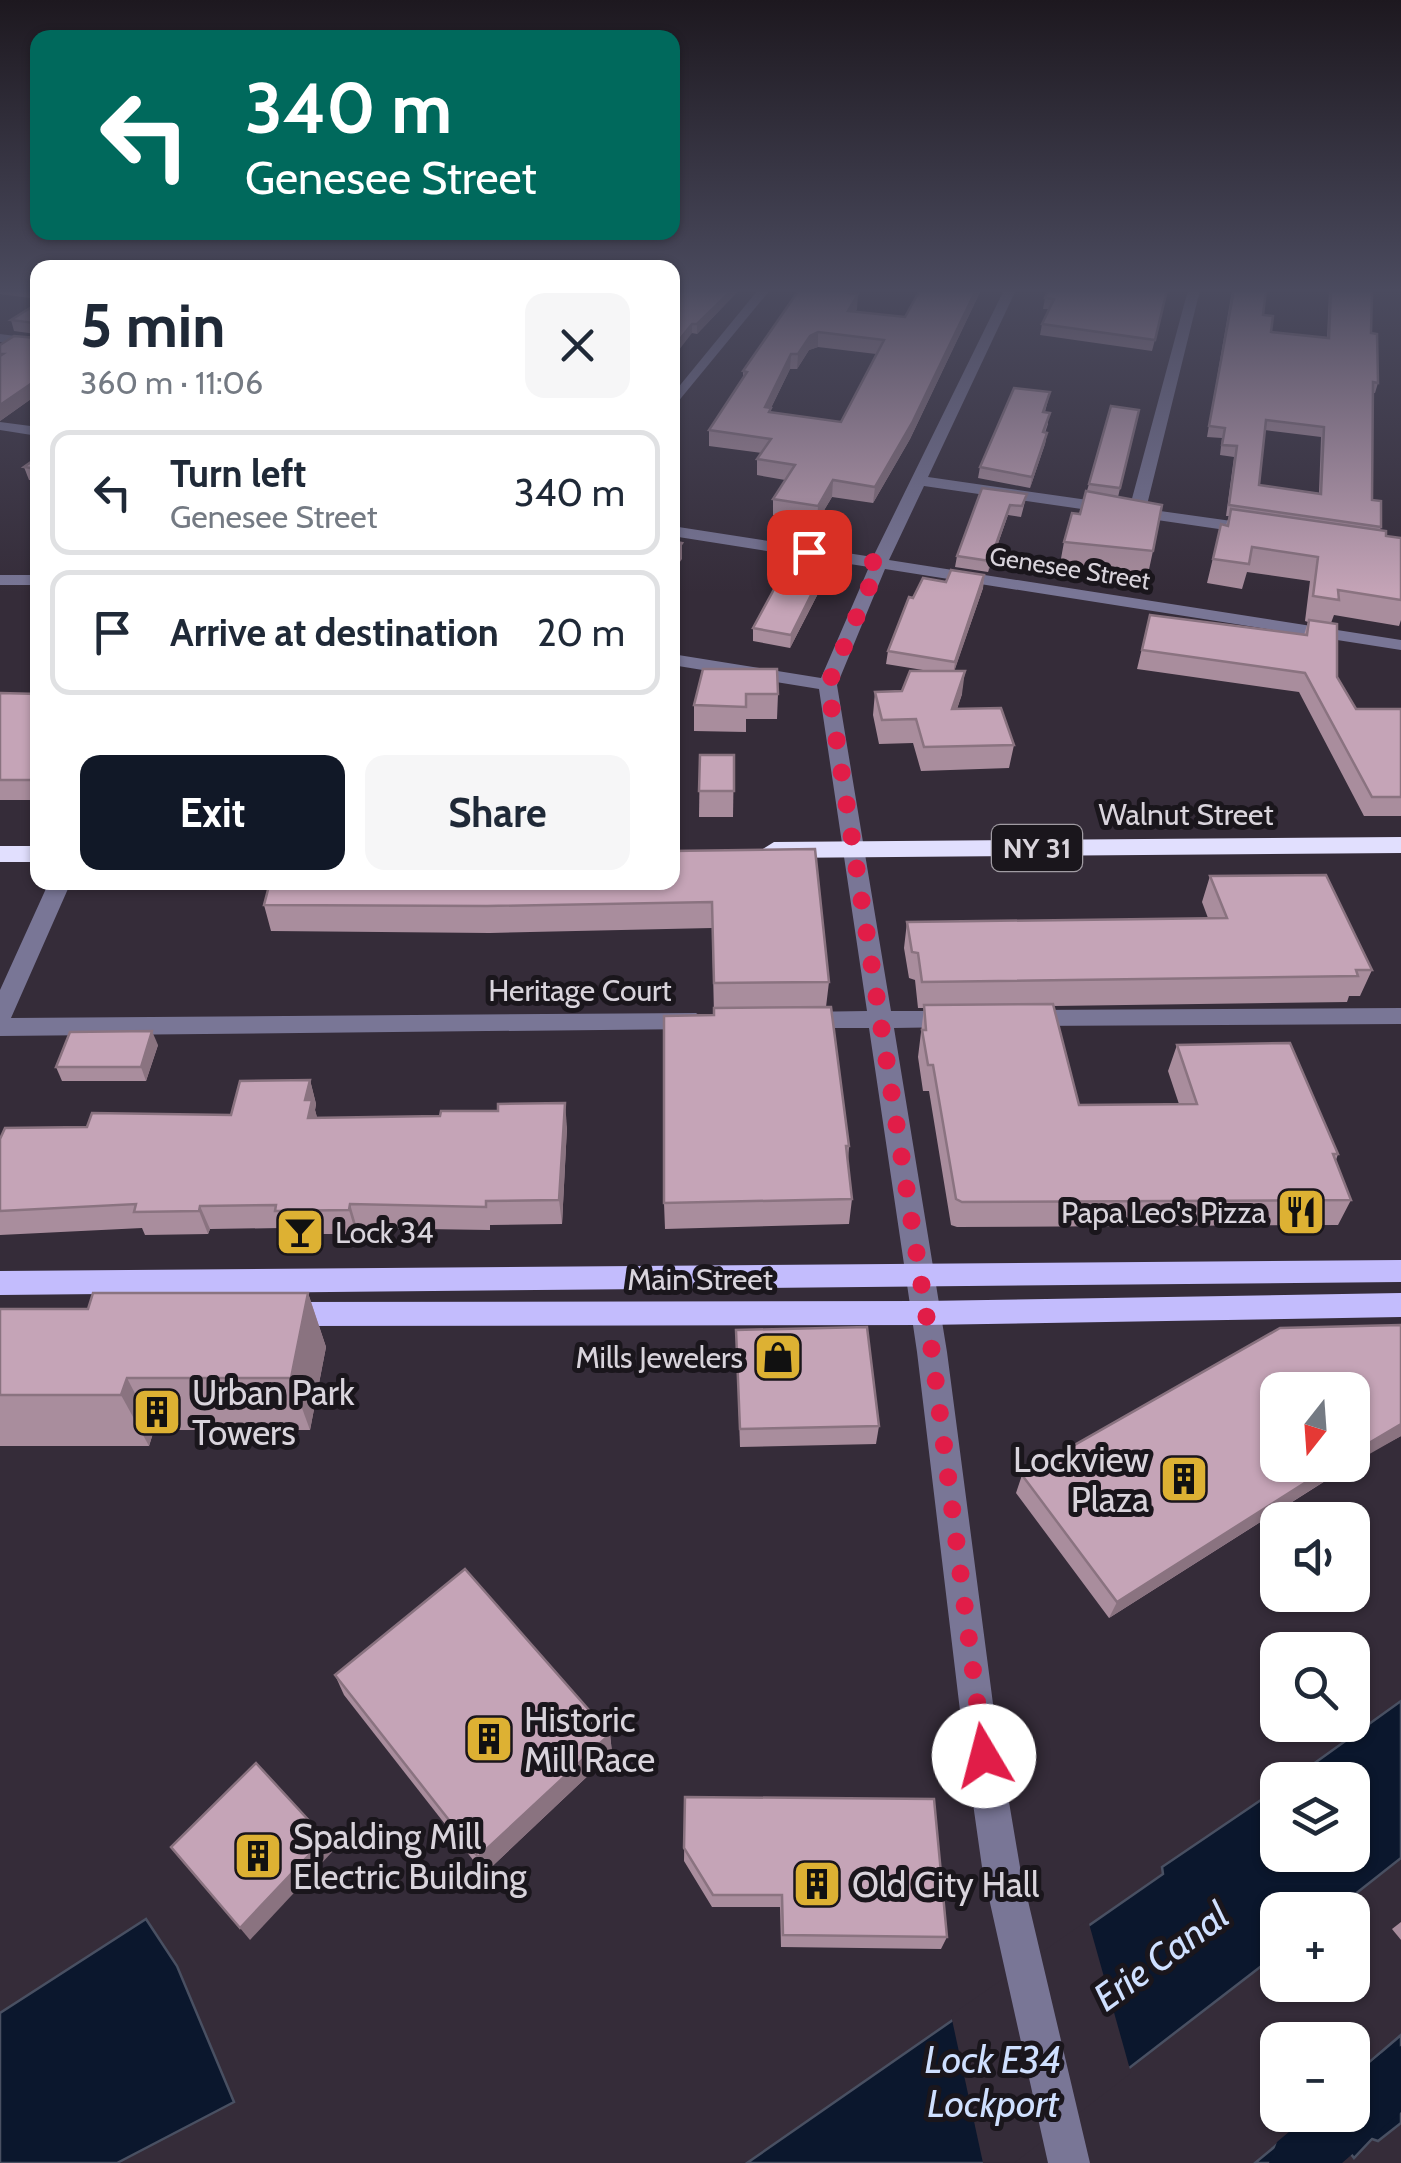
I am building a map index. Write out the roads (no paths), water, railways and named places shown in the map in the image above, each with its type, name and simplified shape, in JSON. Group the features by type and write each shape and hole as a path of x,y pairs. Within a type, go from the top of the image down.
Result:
{"highway":[{"name":"Walnut Street","path":"754,850 1401,845"},
{"path":"0,854 30,854"}],"main road":[{"name":"Main Street","path":"0,1284 1401,1271"},
{"name":"Main Street","path":"258,1314 925,1313 1401,1305"}],"street":[{"path":"961,391 879,563 828,685 925,1313 1001,1868 1069,2163"},
{"path":"1137,512 1168,391"},
{"path":"0,426 30,431"},
{"path":"918,480 1269,531"},
{"name":"Genesee Street","path":"680,532 1401,645"},
{"path":"0,580 30,580"},
{"path":"680,660 828,685"},
{"path":"0,1017 56,890"},
{"path":"781,1020 1401,1016"},
{"name":"Heritage Court","path":"0,1027 721,1021"}],"water":[{"name":"Lock E34 Lockport","path":"1401,1701 1401,1858 1358,1892 1260,1892 1260,1967 1006,2163 747,2163 1163,1874 1162,1867 1260,1801 1260,1872 1370,1872 1370,1762 1316,1762 1344,1742 1370,1742 1370,1723"},
{"path":"146,1919 177,1966 234,2102 117,2163 0,2163 0,2013"},
{"path":"1401,2035 1401,2123 1378,2141 1372,2139 1354,2158 1334,2132 1370,2132 1370,2061"},
{"path":"1292,2132 1310,2132 1334,2163 1255,2163"}],"waterway":[{"path":"1298,2163 1401,2074"}],"place":[{"name":"Papa Leo's Pizza","path":"1301,1212"},
{"name":"Lock 34","path":"300,1232"},
{"name":"Mills Jewelers","path":"778,1357"},
{"name":"Urban Park Towers","path":"157,1412"},
{"name":"Lockview Plaza","path":"1184,1479"},
{"name":"Historic Mill Race","path":"489,1739"},
{"name":"Spalding Mill Electric Building","path":"258,1856"},
{"name":"Old City Hall","path":"817,1884"}],"water label":[{"name":"Erie Canal","path":"1161,1956"}]}
